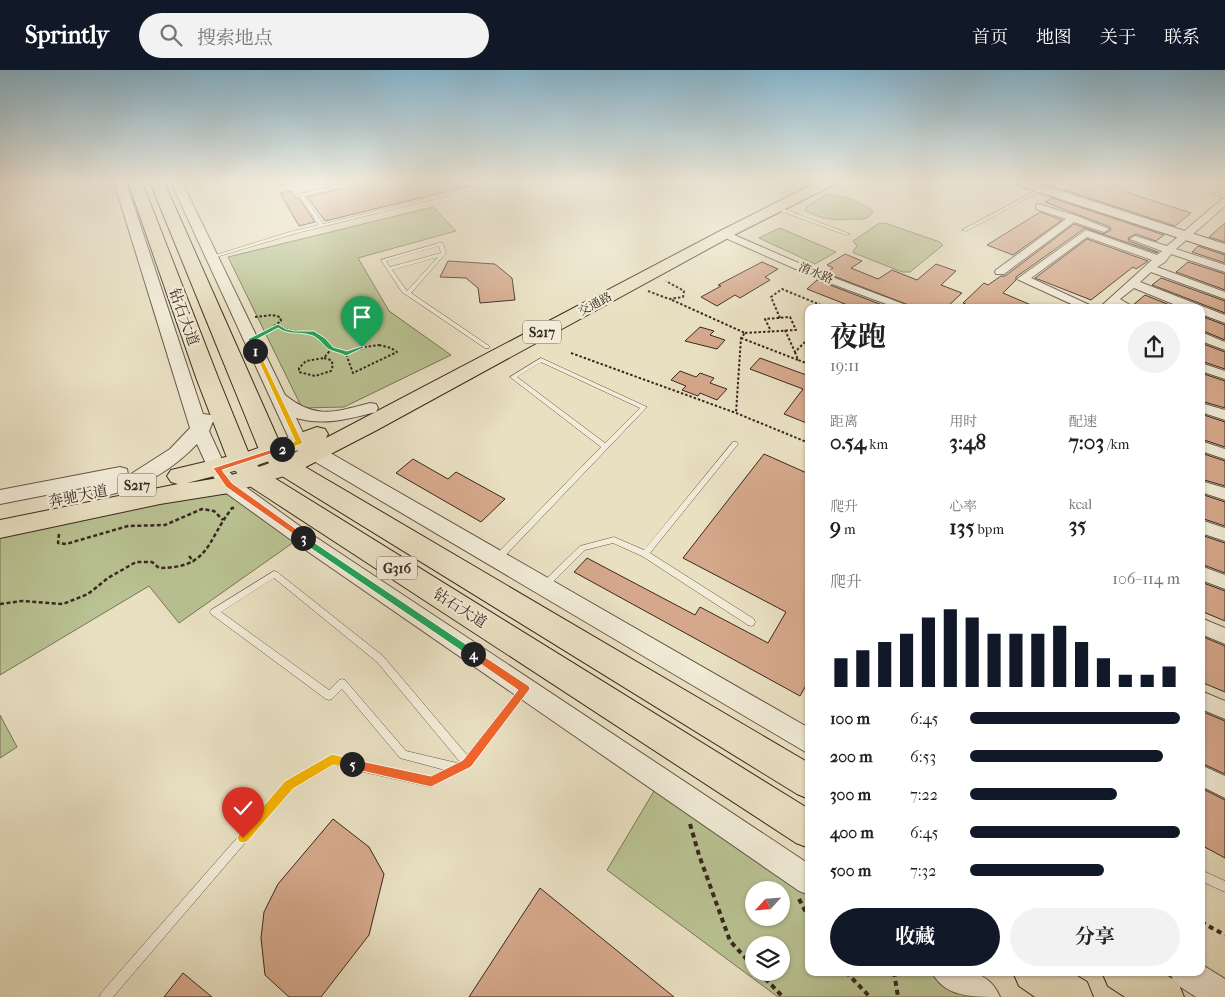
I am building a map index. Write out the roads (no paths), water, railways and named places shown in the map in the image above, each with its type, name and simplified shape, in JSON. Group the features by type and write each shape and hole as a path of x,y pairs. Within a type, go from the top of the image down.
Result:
{"highway":[{"name":"钻石大道","path":"144,225 146,236 208,380 235,473 548,664 805,827"},
{"name":"钻石大道","path":"186,225 279,460 499,595 805,772"},
{"path":"1039,976 1072,997"},
{"path":"1129,976 1163,997"}],"main road":[{"name":"交通路","path":"369,416 487,347 719,225"},
{"name":"交通路","path":"279,460 634,283 742,225"},
{"path":"1162,225 1225,243"},
{"path":"1189,234 1225,249"},
{"name":"奔驰大道","path":"0,529 160,495 279,460"},
{"name":"奔驰大道","path":"0,512 100,491 235,473"}],"street":[{"path":"141,225 146,236 200,431 275,519"},
{"path":"1000,272 1064,225"},
{"path":"1096,225 1225,269"},
{"path":"1108,304 1199,225"},
{"path":"1082,304 1023,279 1086,233 1160,260"},
{"name":"淯水路","path":"725,234 820,276 898,304"},
{"path":"201,260 241,319 277,397 306,448 805,740"},
{"path":"1149,268 1225,296"},
{"path":"1132,283 1185,304"},
{"path":"1205,312 1225,319"},
{"path":"1205,338 1225,346"},
{"path":"1205,368 1225,375"},
{"path":"100,491 137,479 169,458 200,431 204,419 208,380"},
{"path":"277,397 289,408 305,416 330,418 369,416"},
{"path":"1205,408 1225,415"},
{"path":"360,481 337,458 342,446 369,416"},
{"path":"1205,447 1225,454"},
{"path":"0,497 156,467"},
{"path":"1205,487 1225,494"},
{"path":"160,495 189,498 227,494 275,519 805,879"},
{"path":"1205,528 1225,535"},
{"path":"499,595 519,573"},
{"path":"1205,574 1225,582"},
{"path":"1205,628 1225,636"},
{"path":"525,689 548,664"},
{"path":"1205,702 1225,710"},
{"path":"1205,777 1225,787"},
{"path":"953,976 984,997"},
{"path":"1191,976 1225,997"}],"lane":[{"path":"201,260 325,225"},
{"path":"824,225 848,234"},
{"path":"964,230 972,225"},
{"path":"444,253 441,244 383,260 408,293 487,347"},
{"path":"408,293 444,253"},
{"path":"389,269 444,253"},
{"path":"496,560 644,407 541,360 513,377 605,447"},
{"path":"645,554 735,444"},
{"path":"543,587 583,548 614,540 645,554 751,622"},
{"path":"274,574 380,659 462,766 403,755 342,683 329,696 214,612 274,574"},
{"path":"105,997 289,785 332,760 431,782 462,766 525,689"},
{"path":"1205,876 1225,887"}]}
